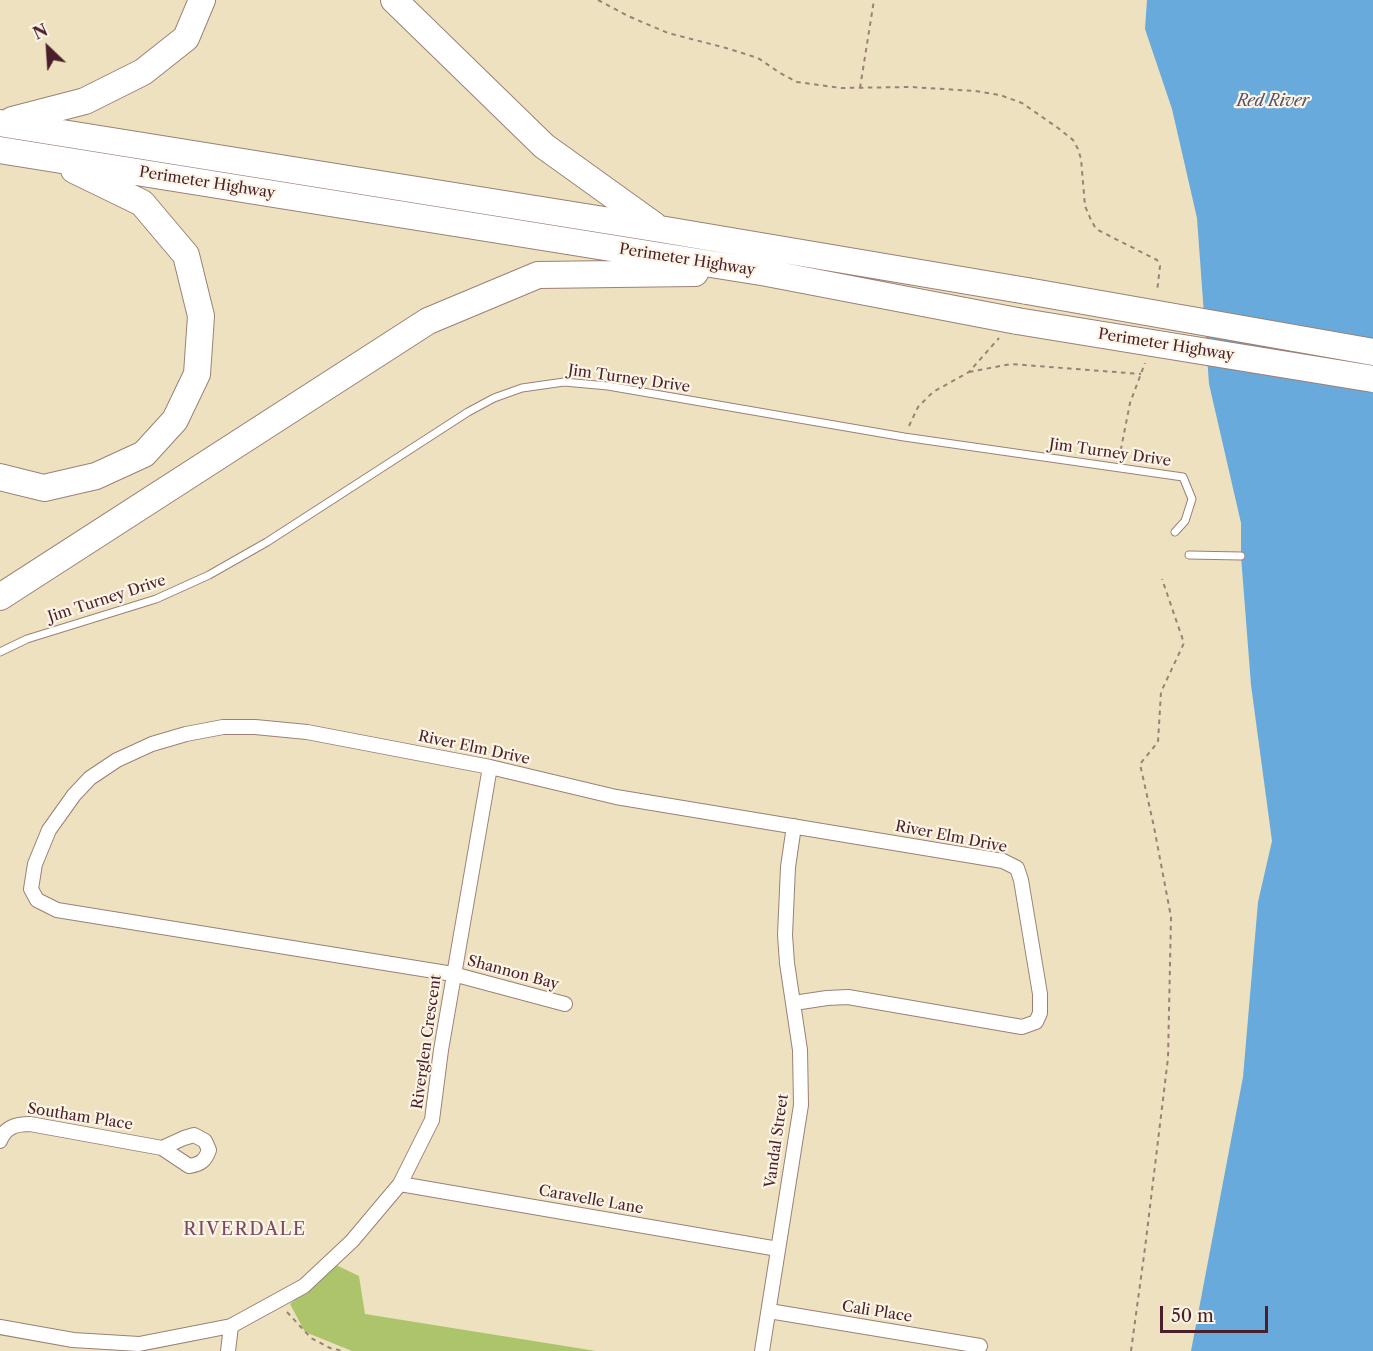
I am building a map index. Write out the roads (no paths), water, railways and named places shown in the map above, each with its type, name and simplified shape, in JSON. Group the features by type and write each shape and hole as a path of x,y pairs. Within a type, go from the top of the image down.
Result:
{"highway":[{"path":"0,123 86,101 143,72 186,38 202,0"},
{"path":"394,0 544,146 660,229"},
{"name":"Perimeter Highway","path":"0,123 660,229 1373,352"},
{"name":"Perimeter Highway","path":"0,150 767,273 1009,328 1373,379"},
{"path":"0,477 44,488 96,476 144,454 175,420 197,374 201,316 186,255 142,202 50,158"},
{"path":"0,597 429,321 538,276 767,273"}],"street":[{"name":"River Elm Drive","path":"453,974 57,910 37,900 31,889 35,864 49,830 74,795 90,778 117,760 152,744 186,734 223,727 255,727 307,732 490,767 616,797 1003,861 1017,868 1022,880 1040,994 1040,1012 1036,1022 1022,1027 848,997 794,1003"},
{"name":"Riverglen Crescent","path":"0,1327 73,1340 139,1344 231,1326 304,1286 352,1241 400,1184 432,1120 453,974 490,767"},
{"name":"Vandal Street","path":"762,1351 801,1105 800,1050 785,935 788,867 794,826"},
{"name":"Shannon Bay","path":"453,974 565,1004"},
{"name":"Southam Place","path":"0,1141 3,1132 16,1124 30,1124 162,1148"},
{"name":"Caravelle Lane","path":"400,1184 778,1248"},
{"name":"Cali Place","path":"769,1311 980,1346"},
{"path":"228,1351 231,1326"}],"lane":[{"name":"Jim Turney Drive","path":"0,652 27,639 156,599 209,576 267,543 468,412 494,398 522,388 564,382 608,386 904,437 1183,477 1192,499 1185,520 1175,532"},
{"path":"1189,555 1241,556"}],"water":[{"name":"Red River","path":"1147,0 1373,0 1373,1351 1191,1351 1243,1077 1258,902 1272,841 1251,685 1241,556 1241,523 1209,384 1197,218 1172,109 1145,29"}],"district":[{"name":"RIVERDALE","path":"245,1230"}]}
